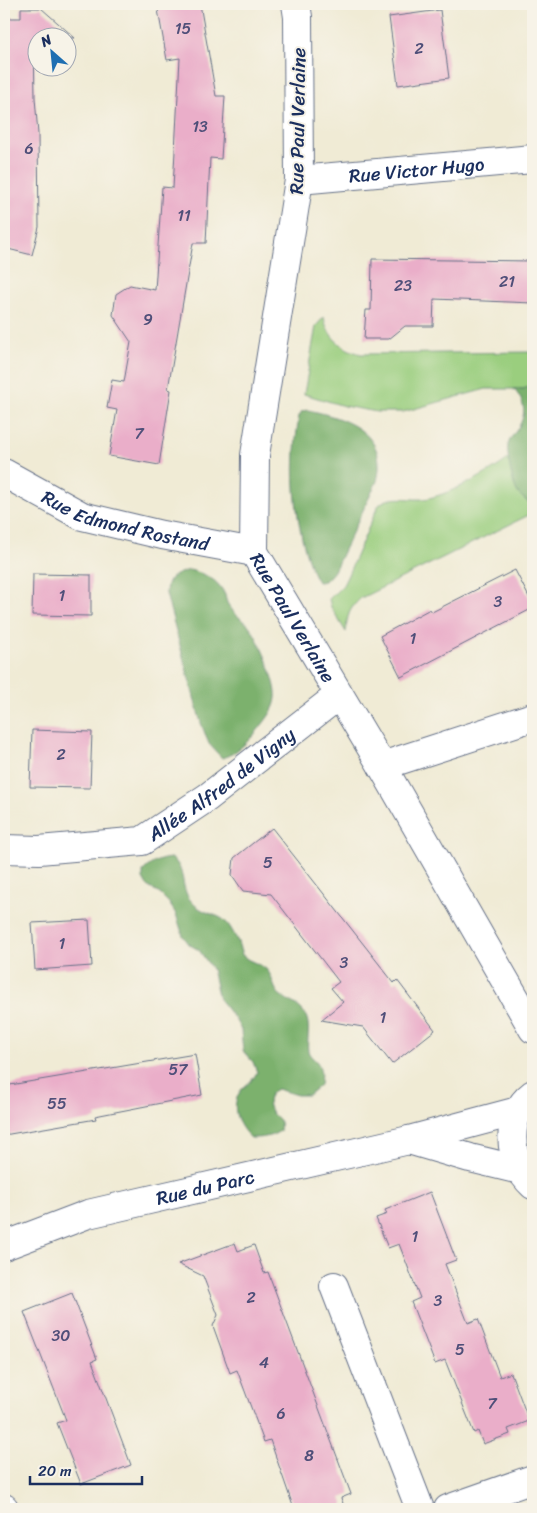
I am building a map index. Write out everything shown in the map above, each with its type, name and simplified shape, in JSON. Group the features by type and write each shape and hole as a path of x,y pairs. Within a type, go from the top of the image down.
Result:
{"street":[{"name":"Rue Paul Verlaine","path":"296,4 298,17 299,180 255,455 254,552 382,766 533,1029"},
{"name":"Rue Victor Hugo","path":"299,180 533,159"},
{"name":"Rue Edmond Rostand","path":"4,473 82,516 162,535 254,552"},
{"name":"Allée Alfred de Vigny","path":"4,849 39,850 142,840 208,797 339,695"},
{"path":"382,766 533,717"},
{"path":"526,1102 512,1130 512,1150 527,1177"},
{"name":"Rue du Parc","path":"4,1246 88,1214 409,1140 526,1102"},
{"name":"Rue du Parc","path":"409,1140 527,1177"},
{"path":"334,1286 420,1509"},
{"path":"448,1509 533,1479"}],"green space":[{"path":"324,317 328,331 337,341 348,349 361,354 533,352 533,383 524,389 486,389 403,412 377,412 344,406 304,394 316,326"},
{"path":"533,383 533,505 521,497 516,489 510,469 508,445 520,425 524,410 521,400 514,389 524,389"},
{"path":"308,410 350,423 361,430 377,451 379,464 377,481 334,571 321,582 318,582 310,566 302,538 295,492 294,462 299,416 302,411"},
{"path":"508,459 514,484 533,505 533,513 361,598 349,613 346,632 331,607 329,599 343,585 378,506 387,500 399,498 423,499 443,494 479,477"},
{"path":"189,570 205,575 215,581 225,595 229,606 236,615 249,625 267,661 276,691 274,707 258,730 242,747 222,758 209,744 201,723 166,594 169,580 179,573"},
{"path":"171,858 179,867 187,896 191,901 200,909 226,922 236,937 243,956 266,969 278,993 300,1008 307,1020 308,1051 319,1065 320,1085 308,1095 297,1095 277,1089 271,1093 268,1099 269,1106 280,1122 280,1131 273,1135 251,1138 242,1128 236,1115 236,1102 242,1089 252,1080 257,1072 253,1062 243,1051 241,1030 219,999 212,969 199,950 190,945 183,936 176,914 169,903 160,894 147,886 143,879 143,871 149,866 159,860"}],"building":[{"path":"157,4 200,4 216,96 225,96 221,159 210,158 206,243 193,243 168,389 171,390 159,465 109,456 117,410 107,408 112,380 124,382 131,342 113,315 116,294 130,285 155,290 162,187 173,188 180,58 167,60"},
{"path":"21,8 41,8 64,28 28,28 28,78 35,78 38,134 39,227 32,255 4,248 4,18 21,18"},
{"path":"440,10 449,78 398,85 389,17"},
{"path":"372,259 533,261 533,303 434,299 433,326 405,326 389,339 364,339 366,310 371,310"},
{"path":"515,570 533,608 401,677 380,636 430,609 432,612"},
{"path":"33,574 91,575 91,616 32,615"},
{"path":"32,730 92,732 90,788 30,787"},
{"path":"272,828 394,983 397,980 435,1030 392,1064 363,1027 321,1020 343,1002 331,988 339,982 271,894 243,891 232,875 234,858"},
{"path":"89,920 92,966 35,970 32,923"},
{"path":"195,1054 202,1095 95,1116 96,1119 4,1135 4,1086"},
{"path":"430,1192 456,1260 445,1264 468,1323 478,1319 500,1377 511,1373 529,1421 508,1429 510,1434 483,1444 478,1431 474,1433 445,1360 435,1364 411,1302 420,1298 399,1244 388,1248 376,1218 387,1214 385,1210"},
{"path":"235,1243 238,1251 254,1245 264,1273 268,1272 351,1494 341,1498 345,1509 294,1509 270,1440 264,1442 237,1370 230,1373 213,1326 218,1315 203,1276 178,1264"},
{"path":"72,1293 97,1359 92,1361 131,1465 81,1484 57,1423 66,1420 24,1312"}]}
